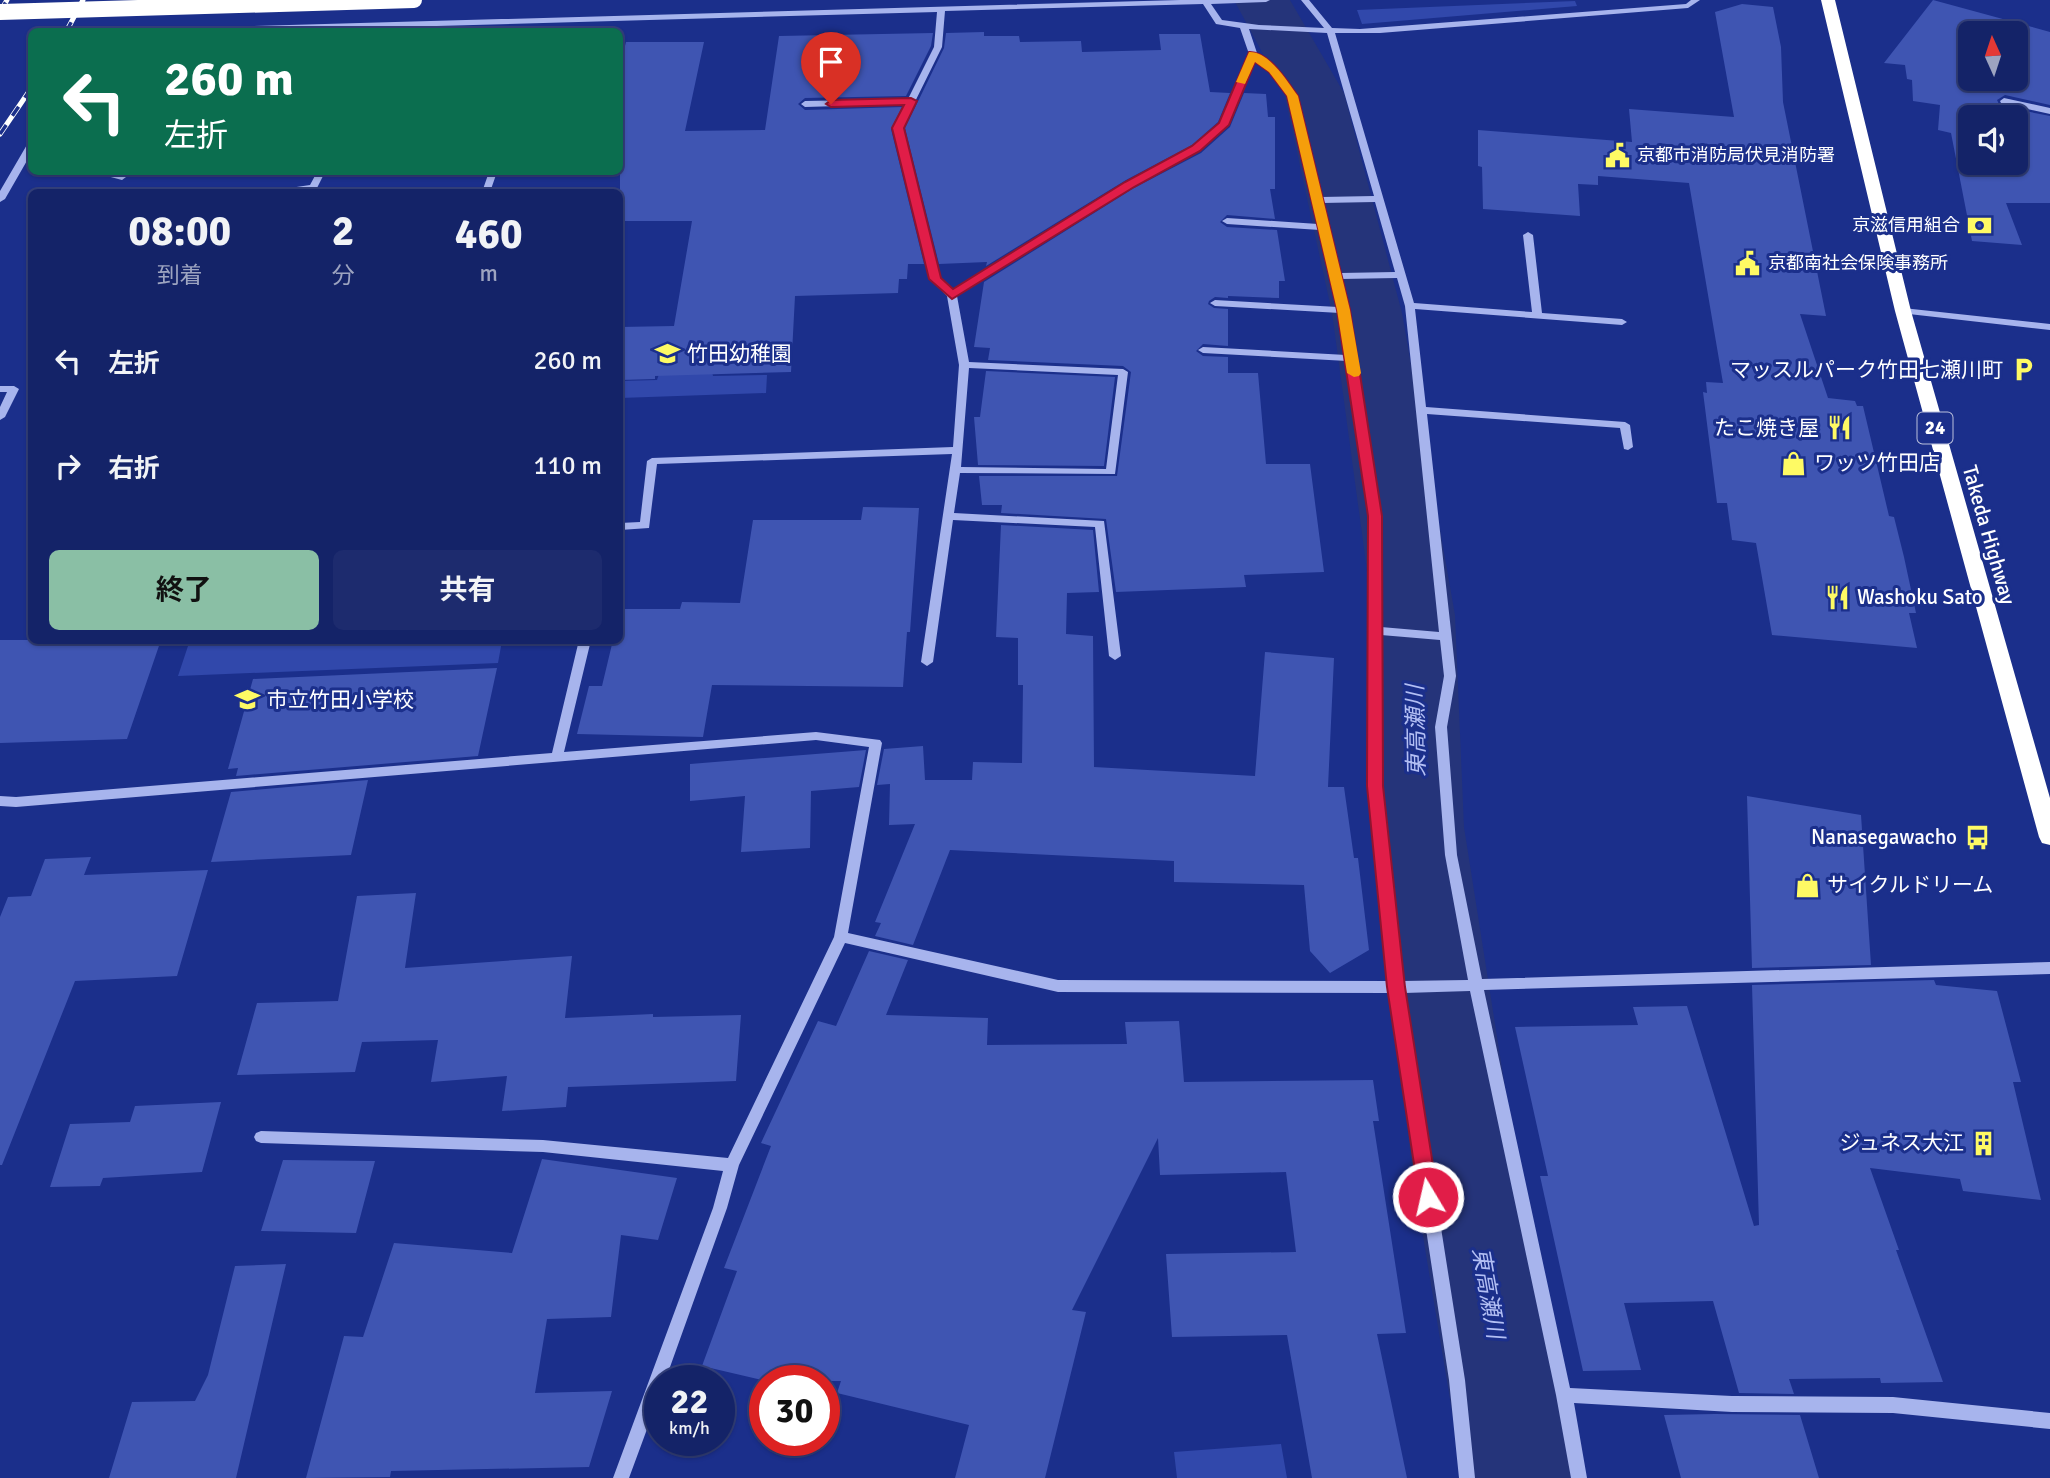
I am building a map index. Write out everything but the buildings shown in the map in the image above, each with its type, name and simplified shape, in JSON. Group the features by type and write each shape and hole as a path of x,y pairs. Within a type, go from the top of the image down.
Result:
{"highway":[{"path":"0,12 414,0"},
{"name":"Takeda Highway","path":"1828,0 1903,311 2050,837"}],"street":[{"path":"213,28 226,0"},
{"path":"858,0 862,11"},
{"path":"386,28 550,19 1266,0"},
{"path":"1306,0 1331,31 1377,199 1410,306 1450,676 1441,727 1451,855 1579,1478"},
{"path":"1206,2 1219,22 1248,27 1380,31 1688,6 1696,0"},
{"path":"927,662 958,450 964,366 952,295 935,279 898,128 938,47 941,9"},
{"path":"547,28 550,19"},
{"path":"952,295 1129,184 1196,149 1224,125 1253,54 1248,27"},
{"path":"1253,54 1272,70 1292,96 1344,310 1352,358 1375,516 1375,786 1396,987 1457,1380 1467,1478"},
{"path":"805,104 911,101"},
{"path":"2004,101 2050,111"},
{"path":"0,198 28,150"},
{"path":"112,175 122,177"},
{"path":"1316,200 1377,199"},
{"path":"1227,221 1324,227"},
{"path":"1528,235 1537,316"},
{"path":"1334,276 1401,275"},
{"path":"1215,303 1344,310"},
{"path":"1410,306 1622,322"},
{"path":"1903,311 2050,327"},
{"path":"1203,350 1352,358"},
{"path":"955,470 1111,472 1123,372 964,366"},
{"path":"0,389 15,388 0,416"},
{"path":"1422,410 1625,425 1628,447"},
{"path":"623,526 645,525 652,461 958,450"},
{"path":"948,516 1100,524 1115,656"},
{"path":"1375,630 1446,636"},
{"path":"557,757 584,644"},
{"path":"0,801 16,802 816,736 876,743 841,937 732,1165 715,1221 621,1478"},
{"path":"841,937 1058,986 1476,986 2050,968"},
{"path":"261,1137 543,1146 732,1165"},
{"path":"1564,1395 1732,1404 1893,1405 2050,1421"}],"shaded area":[{"path":"1575,1 1577,6 1362,24 1357,10"},
{"path":"712,372 713,376 767,375 766,393 623,398 623,381 657,380 659,374"},
{"path":"189,644 501,644 498,663 178,676"},
{"path":"1281,1444 1287,1478 1177,1478 1174,1452"}],"waterway":[{"name":"東高瀬川","path":"1262,0 1314,93 1367,313 1414,615 1418,827 1466,1176 1522,1478"}],"railway":[{"path":"0,12 7,0"},
{"path":"68,28 83,0"},
{"path":"0,134 28,93"}],"slow traffic":[{"path":"1241,82 1253,54 1272,70 1292,96 1344,310 1354,373"}],"place":[{"name":"京都市消防局伏見消防署","path":"1617,155"},
{"name":"京滋信用組合","path":"1980,225"},
{"name":"京都南社会保険事務所","path":"1748,263"},
{"name":"竹田幼稚園","path":"667,354"},
{"name":"マッスルパーク竹田七瀬川町","path":"2023,370"},
{"name":"たこ焼き屋","path":"1839,428"},
{"name":"ワッツ竹田店","path":"1794,463"},
{"name":"Washoku Sato","path":"1837,597"},
{"name":"市立竹田小学校","path":"247,700"},
{"name":"Nanasegawacho","path":"1977,837"},
{"name":"サイクルドリーム","path":"1807,885"},
{"name":"ジュネス大江","path":"1984,1143"}],"route":[{"path":"831,104 911,101 898,128 935,279 952,295 1129,184 1196,149 1224,125 1253,54 1272,70 1292,96 1344,310 1375,516 1375,786 1396,987 1428,1197"}]}
